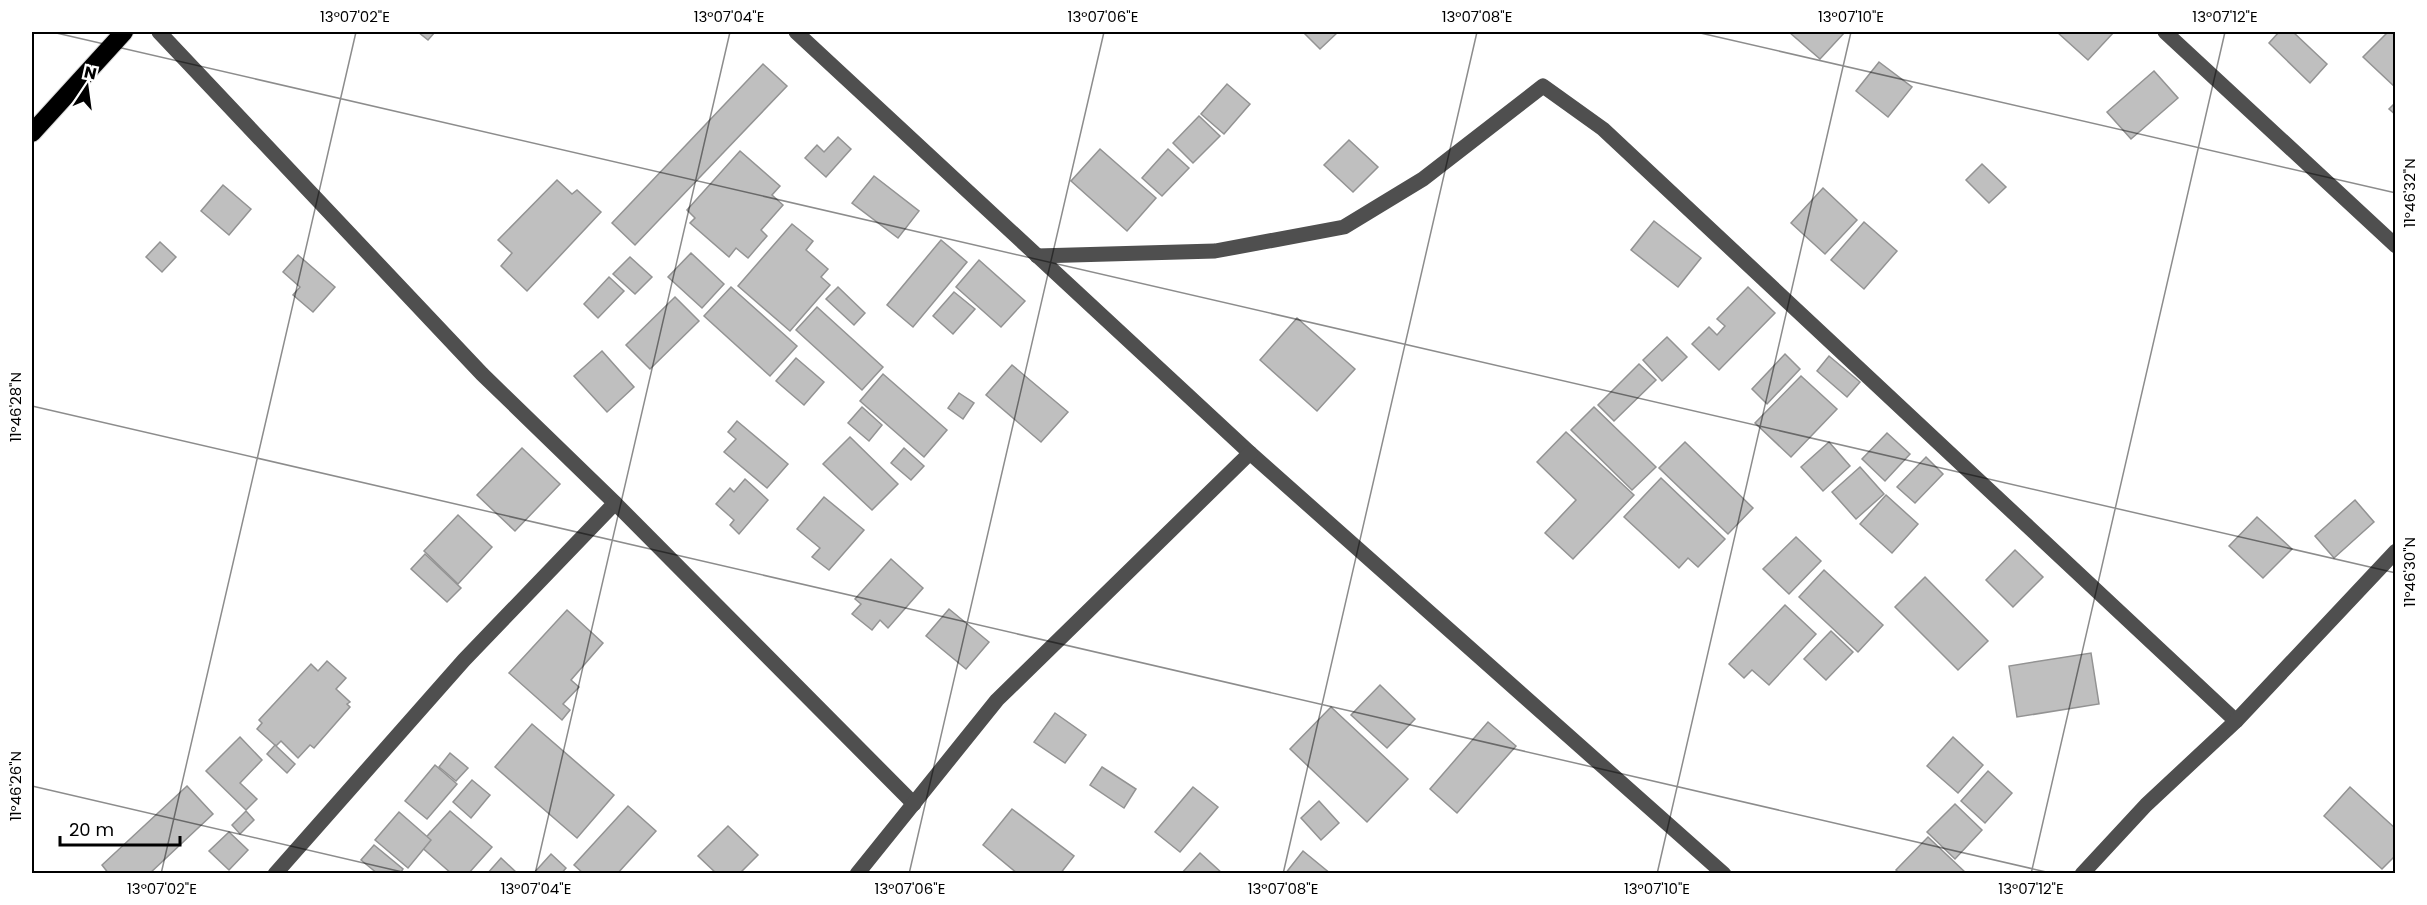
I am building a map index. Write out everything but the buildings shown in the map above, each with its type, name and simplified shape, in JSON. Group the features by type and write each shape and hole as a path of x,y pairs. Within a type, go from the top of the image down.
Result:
{"highway":[{"path":"32,133 124,32"}],"street":[{"path":"159,32 482,374 615,503 914,804"},
{"path":"796,32 1250,453 1725,873"},
{"path":"2165,32 2396,246"},
{"path":"1037,256 1215,251 1344,227 1423,179 1543,86 1603,129 2236,722"},
{"path":"857,873 998,700 1250,453"},
{"path":"275,873 464,660 615,503"},
{"path":"2082,873 2146,805 2236,722 2396,551"}]}
